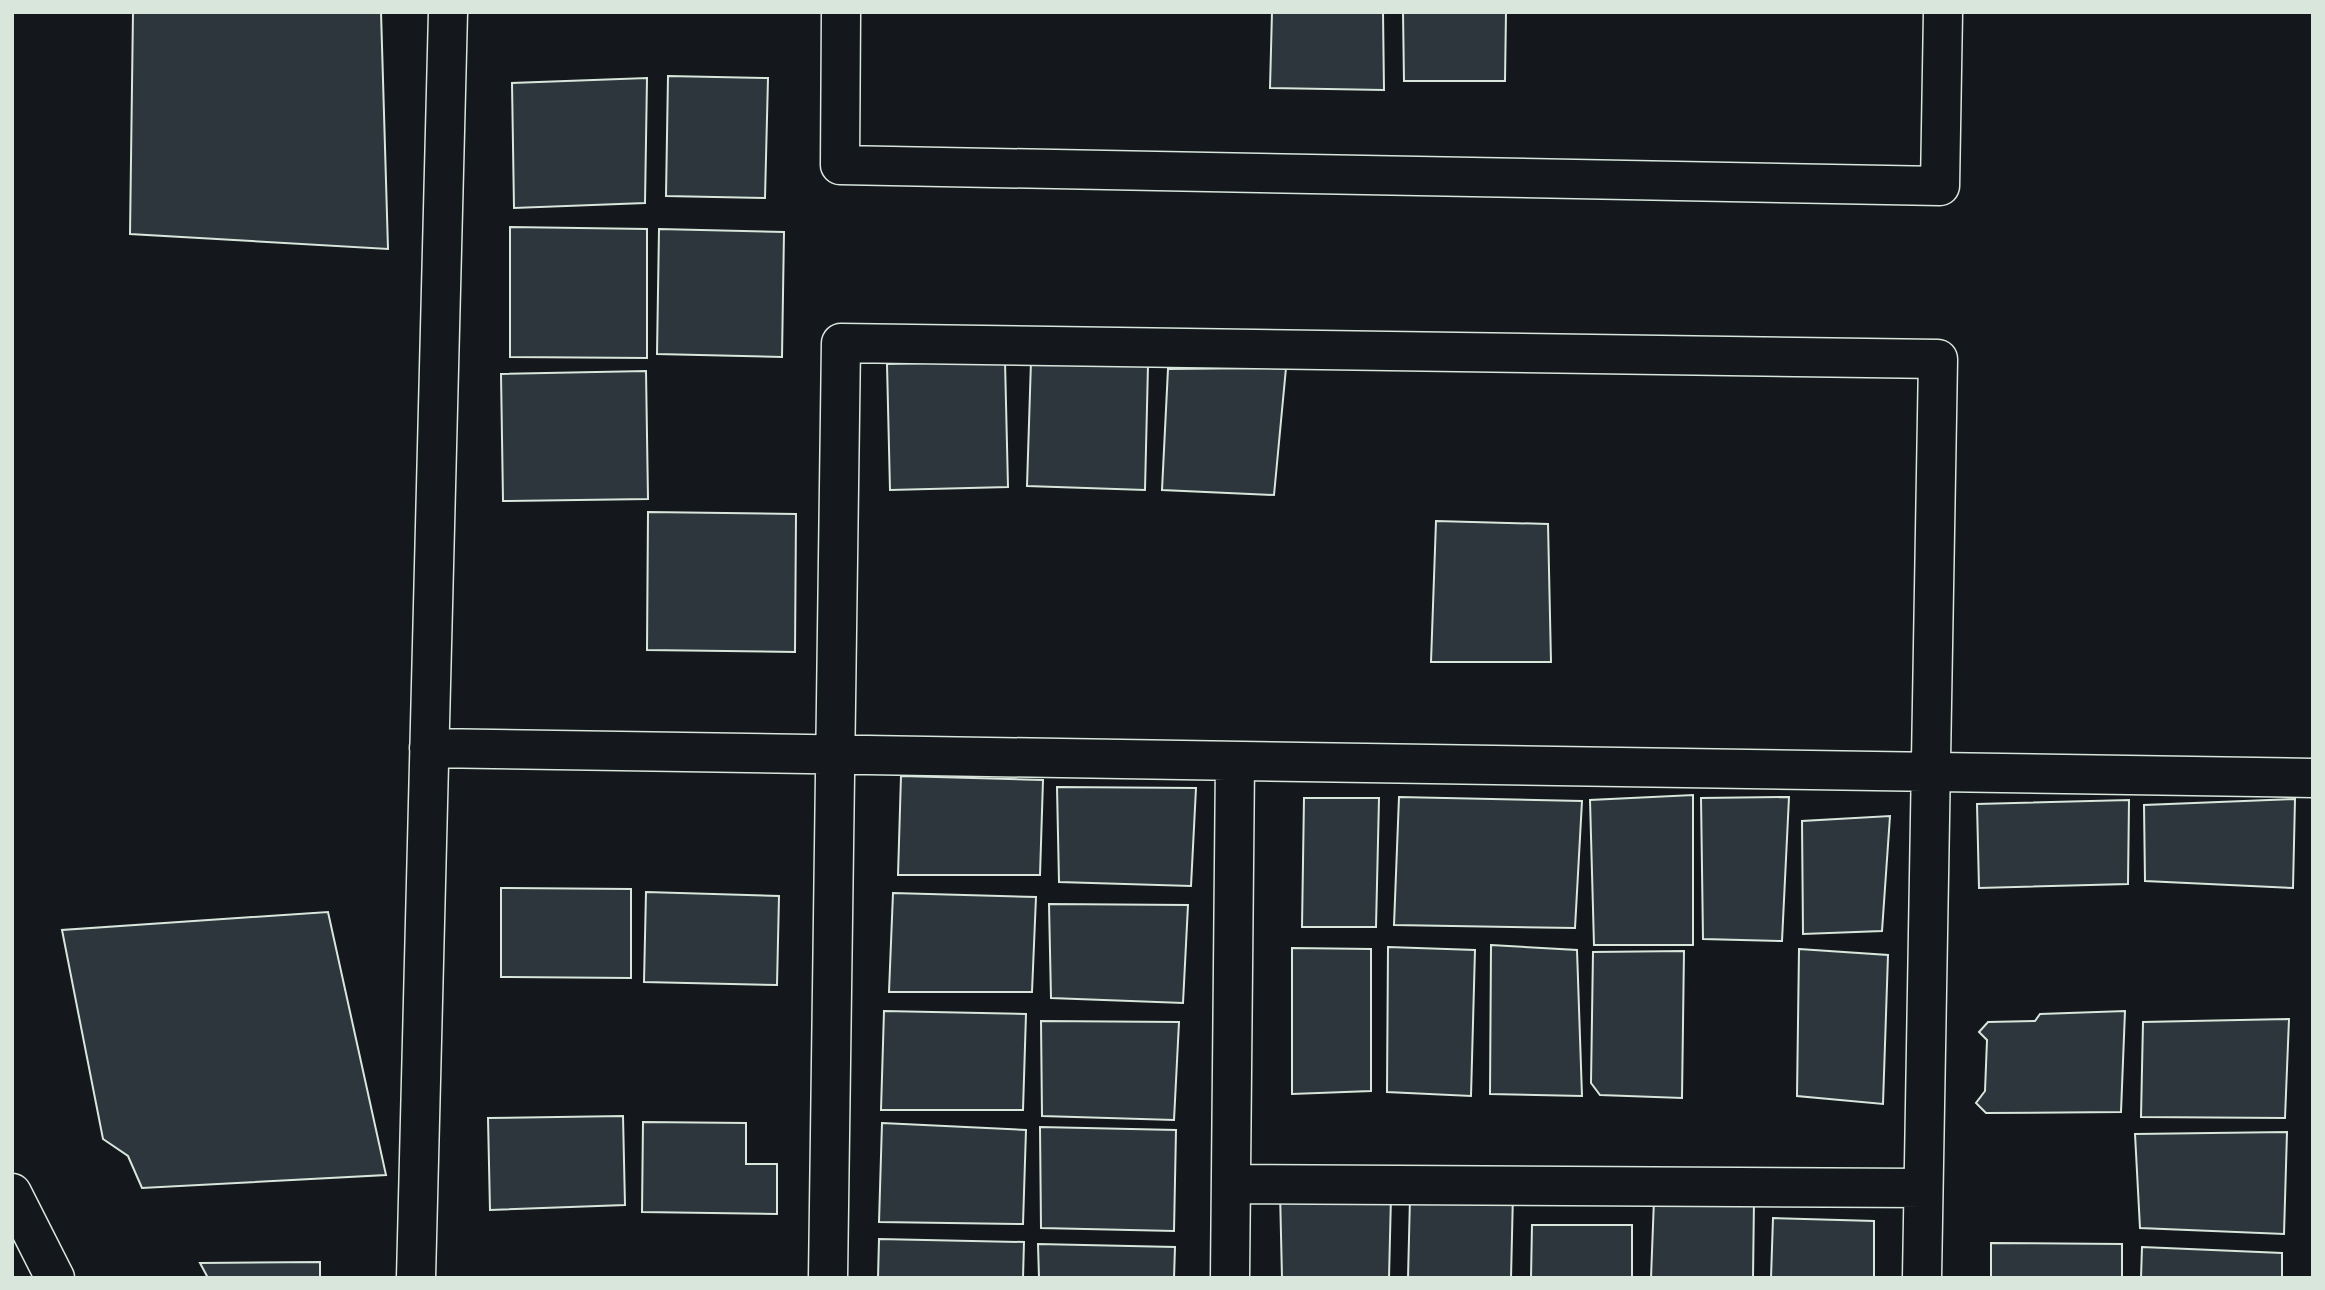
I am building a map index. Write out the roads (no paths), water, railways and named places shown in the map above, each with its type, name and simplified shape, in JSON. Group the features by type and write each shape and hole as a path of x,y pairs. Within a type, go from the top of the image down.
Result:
{"street":[{"path":"416,1278 448,12"},
{"path":"841,12 840,165 1940,186 1943,12"},
{"path":"828,1278 841,344 1938,359 1922,1278"},
{"path":"429,748 2313,778"},
{"path":"1230,1278 1236,761"},
{"path":"1231,1184 1923,1188"},
{"path":"12,1193 55,1278"}]}
